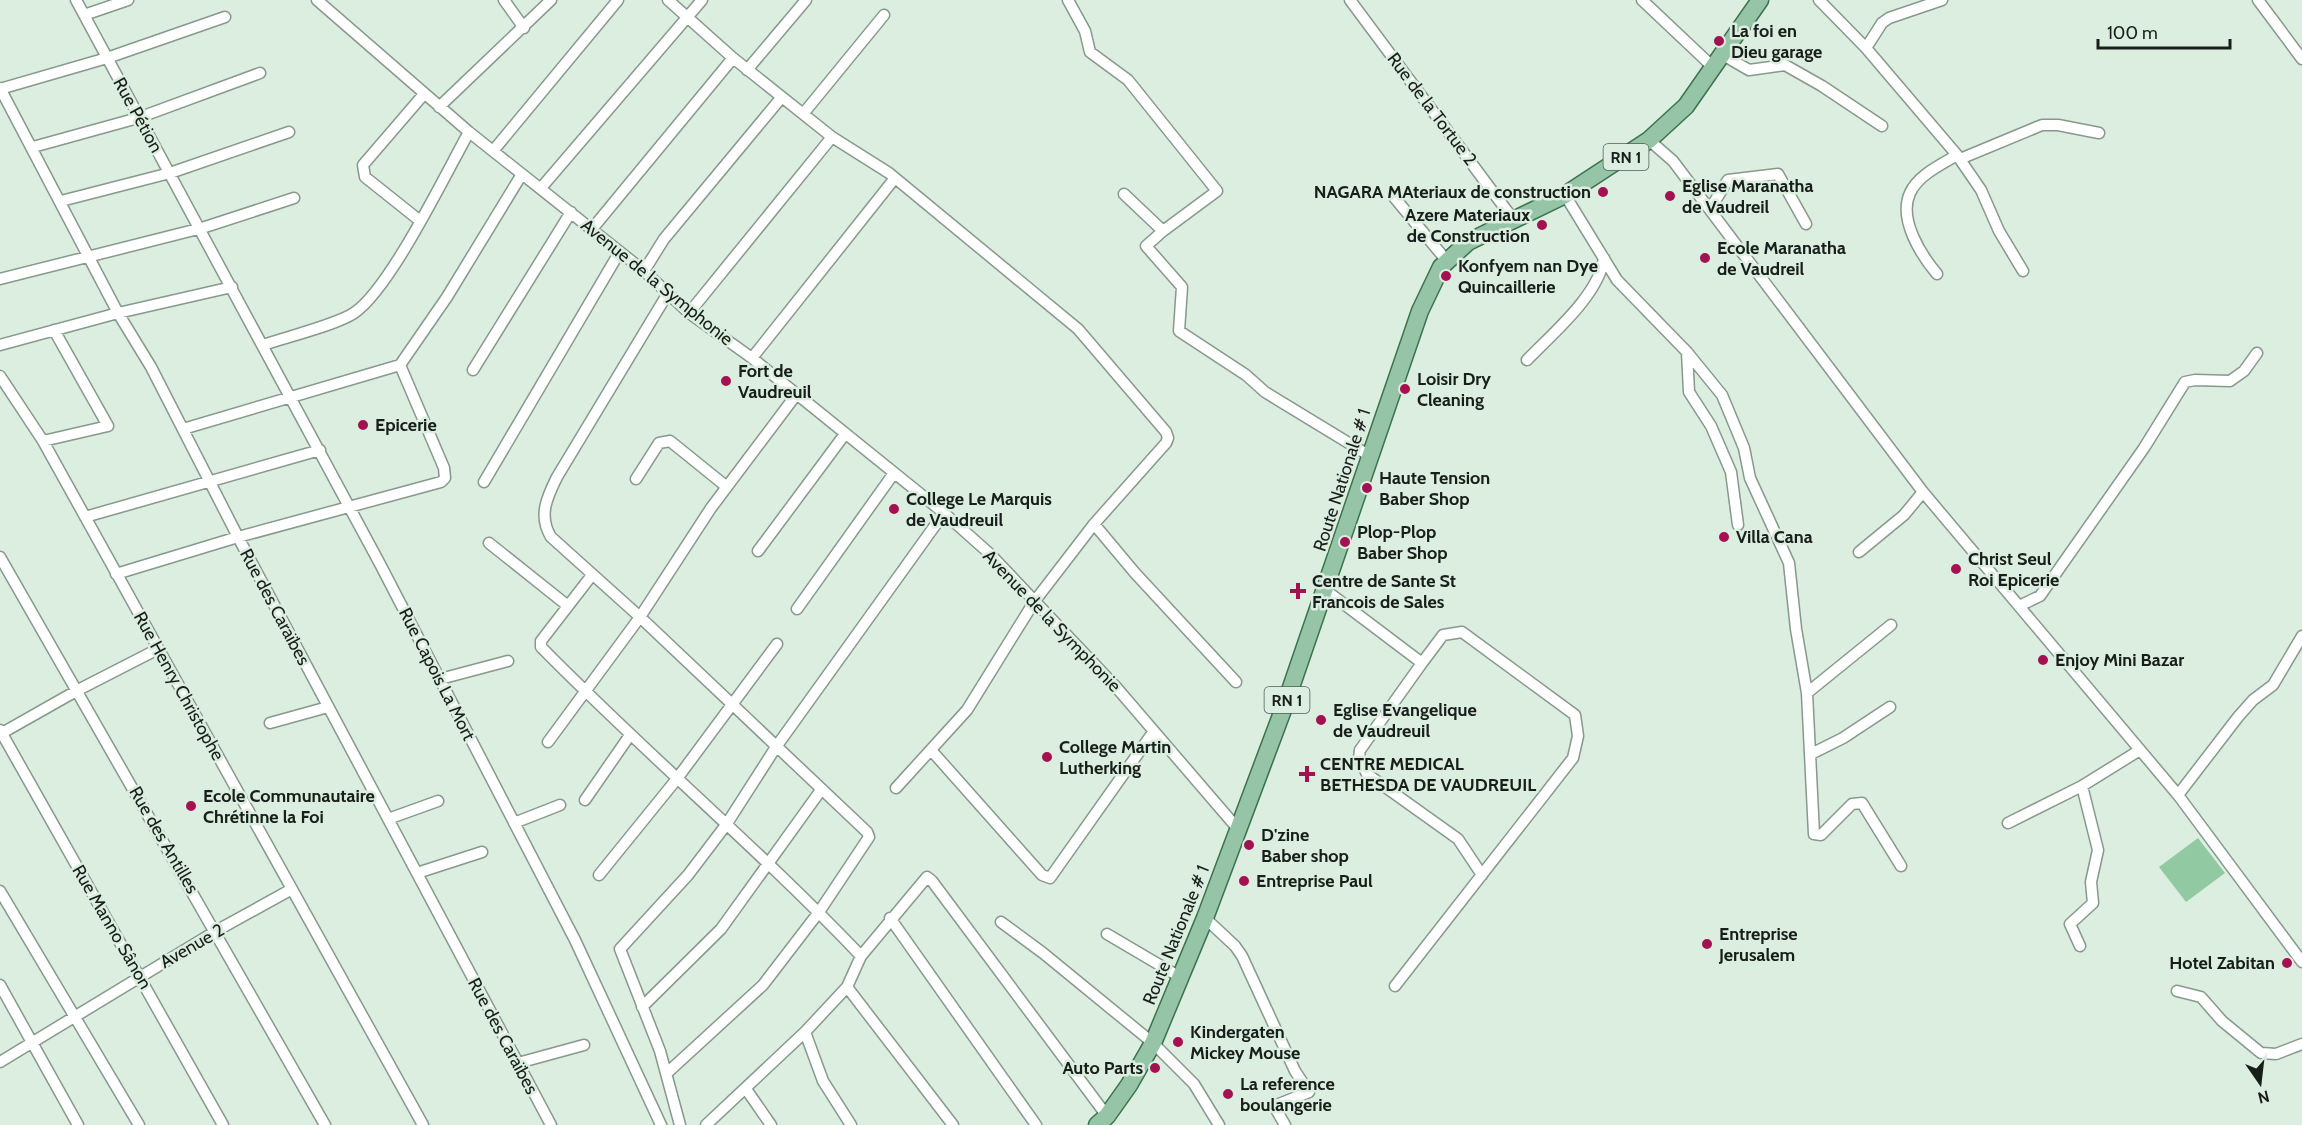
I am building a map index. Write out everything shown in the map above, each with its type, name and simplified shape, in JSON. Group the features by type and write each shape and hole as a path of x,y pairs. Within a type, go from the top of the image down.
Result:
{"main road":[{"name":"Route Nationale # 1","path":"1102,1120 1130,1085 1153,1043 1205,918 1283,712 1420,311 1446,260 1468,242 1565,195 1648,140 1686,106 1760,0"}],"street":[{"name":"Rue Pétion","path":"76,0 138,118 202,228"},
{"path":"84,15 129,0"},
{"name":"Avenue de la Symphonie","path":"317,0 469,132 644,271 689,313 752,358 944,513 990,554 1116,687 1238,829"},
{"path":"504,0 524,28"},
{"path":"439,107 551,0"},
{"path":"493,151 618,0"},
{"path":"668,0 781,98 832,137 895,178 1078,329 1166,432 1166,443 1094,524 1034,602 967,710 896,788"},
{"path":"541,188 702,0"},
{"path":"747,70 806,0"},
{"path":"1068,0 1084,31 1090,52 1128,80 1217,191 1146,246 1182,287 1179,331 1246,375 1265,392 1370,456"},
{"name":"Rue de la Tortue 2","path":"1350,0 1513,219"},
{"path":"1642,0 1718,62 1749,70 1785,65 1822,86 1882,126"},
{"path":"1819,0 1866,48 1959,157 1981,190 1999,231 2024,271"},
{"path":"1866,48 1882,23 1889,18 1942,0"},
{"path":"2258,0 2302,60"},
{"path":"803,114 884,15"},
{"path":"0,88 107,58 225,17"},
{"path":"592,229 733,58"},
{"path":"33,147 138,118 260,73"},
{"name":"Rue des Caraïbes","path":"0,88 33,147 118,313 151,367 238,537 551,1125"},
{"path":"419,220 365,177 362,170 424,94"},
{"path":"644,271 664,240 781,98"},
{"path":"1937,274 1922,256 1908,212 1910,194 1921,180 1959,157 2042,125 2058,125 2099,133"},
{"path":"61,201 170,173 290,132"},
{"path":"264,345 354,314 373,297 469,132"},
{"path":"689,313 832,137"},
{"path":"1648,140 1673,161 1923,492 2178,795 2302,962"},
{"path":"183,429 400,366 447,297 522,174"},
{"path":"1710,209 1728,180 1779,174 1806,224"},
{"path":"752,358 895,178"},
{"path":"1124,194 1164,231"},
{"path":"1565,195 1617,280 1687,352 1722,395 1744,448 1750,478 1789,563 1796,629 1807,693 1815,834 1821,835 1852,804 1862,803 1901,866"},
{"path":"1394,197 1446,260"},
{"path":"0,279 202,228 294,198"},
{"path":"472,370 571,212"},
{"name":"Rue Capois La Mort","path":"202,228 575,940 661,1125"},
{"path":"483,482 619,253"},
{"path":"1527,360 1571,315 1594,284 1602,270 1604,258"},
{"path":"0,345 118,313 232,287"},
{"path":"666,1073 763,985 819,912 869,837 867,832 640,617 551,537 543,522 547,498 668,293"},
{"path":"43,441 108,426 54,330"},
{"path":"1687,352 1689,392 1711,426 1731,472 1738,525"},
{"path":"2019,606 2040,596 2144,448 2185,382 2230,381 2244,371 2257,353"},
{"path":"116,574 238,537 441,482 445,478 444,468 400,366"},
{"name":"Rue Henry Christophe","path":"0,376 43,441 423,1125"},
{"path":"548,742 640,617 728,487 796,395"},
{"path":"758,551 845,434"},
{"path":"636,479 659,443 670,441 728,487"},
{"path":"85,517 320,450"},
{"path":"797,609 894,473"},
{"path":"1859,552 1904,515 1923,492"},
{"path":"680,1125 666,1073 620,949 688,875 726,825 776,747 834,670 944,513"},
{"path":"1094,524 1135,573 1236,682"},
{"path":"489,543 568,606"},
{"name":"Rue des Antilles","path":"0,557 325,1125"},
{"path":"592,575 540,644 584,691 676,780 819,912 861,956"},
{"path":"1324,589 1422,663"},
{"path":"1807,693 1891,625"},
{"path":"1395,986 1482,875 1573,758 1578,736 1575,715 1462,632 1443,635 1360,750 1359,758 1366,774 1458,839 1482,875"},
{"path":"2178,795 2238,717 2253,700 2273,685 2302,636"},
{"path":"598,875 676,780 777,644"},
{"path":"1,732 158,648"},
{"path":"440,679 508,661"},
{"path":"270,723 328,707"},
{"path":"1812,754 1890,707"},
{"path":"931,750 1042,875 1050,878 1154,731"},
{"name":"Rue Manno Sânon","path":"1,732 223,1125"},
{"path":"585,800 630,735"},
{"path":"2008,823 2082,786 2140,750"},
{"path":"2080,946 2070,924 2093,903 2091,882 2098,850 2082,786"},
{"path":"642,1007 721,929 821,790"},
{"path":"388,819 438,801"},
{"path":"514,823 560,805"},
{"path":"417,873 482,852"},
{"path":"706,1125 805,1032 847,987 861,956 923,879 930,878 1102,1120"},
{"name":"Avenue 2","path":"0,1062 140,976 292,889"},
{"path":"0,891 139,1125"},
{"path":"890,918 1036,1125"},
{"path":"1205,918 1235,946 1242,956 1295,1071 1309,1092 1274,1106 1285,1125"},
{"path":"1001,922 1043,953 1153,1043 1194,1084 1219,1125"},
{"path":"1107,934 1180,977"},
{"path":"0,985 78,1125"},
{"path":"847,987 953,1125"},
{"path":"2177,991 2201,997 2222,1021 2261,1053 2276,1054 2302,1044"},
{"path":"805,1032 822,1081 851,1125"},
{"path":"518,1064 584,1045"},
{"path":"746,1089 771,1125"}],"green space":[{"path":"2198,838 2225,873 2186,902 2159,867"}],"place":[{"name":"La foi en Dieu garage","path":"1719,41"},
{"name":"NAGARA MAteriaux de construction","path":"1603,192"},
{"name":"Eglise Maranatha de Vaudreil","path":"1670,196"},
{"name":"Azere Materiaux de Construction","path":"1542,225"},
{"name":"Ecole Maranatha de Vaudreil","path":"1705,258"},
{"name":"Konfyem nan Dye Quincaillerie","path":"1446,276"},
{"name":"Fort de Vaudreuil","path":"726,381"},
{"name":"Loisir Dry Cleaning","path":"1405,389"},
{"name":"Epicerie","path":"363,425"},
{"name":"Haute Tension Baber Shop","path":"1367,488"},
{"name":"College Le Marquis de Vaudreuil","path":"894,509"},
{"name":"Villa Cana","path":"1724,537"},
{"name":"Plop-Plop Baber Shop","path":"1345,542"},
{"name":"Christ Seul Roi Epicerie","path":"1956,569"},
{"name":"Centre de Sante St Francois de Sales","path":"1298,591"},
{"name":"Enjoy Mini Bazar","path":"2043,660"},
{"name":"Eglise Evangelique de Vaudreuil","path":"1321,720"},
{"name":"College Martin Lutherking","path":"1047,757"},
{"name":"CENTRE MEDICAL BETHESDA DE VAUDREUIL","path":"1307,774"},
{"name":"Ecole Communautaire Chrétinne la Foi","path":"191,806"},
{"name":"D'zine Baber shop","path":"1249,845"},
{"name":"Entreprise Paul","path":"1244,881"},
{"name":"Entreprise Jerusalem","path":"1707,944"},
{"name":"Hotel Zabitan","path":"2287,963"},
{"name":"Kindergaten Mickey Mouse","path":"1178,1042"},
{"name":"Auto Parts","path":"1155,1068"},
{"name":"La reference boulangerie","path":"1228,1094"}]}
